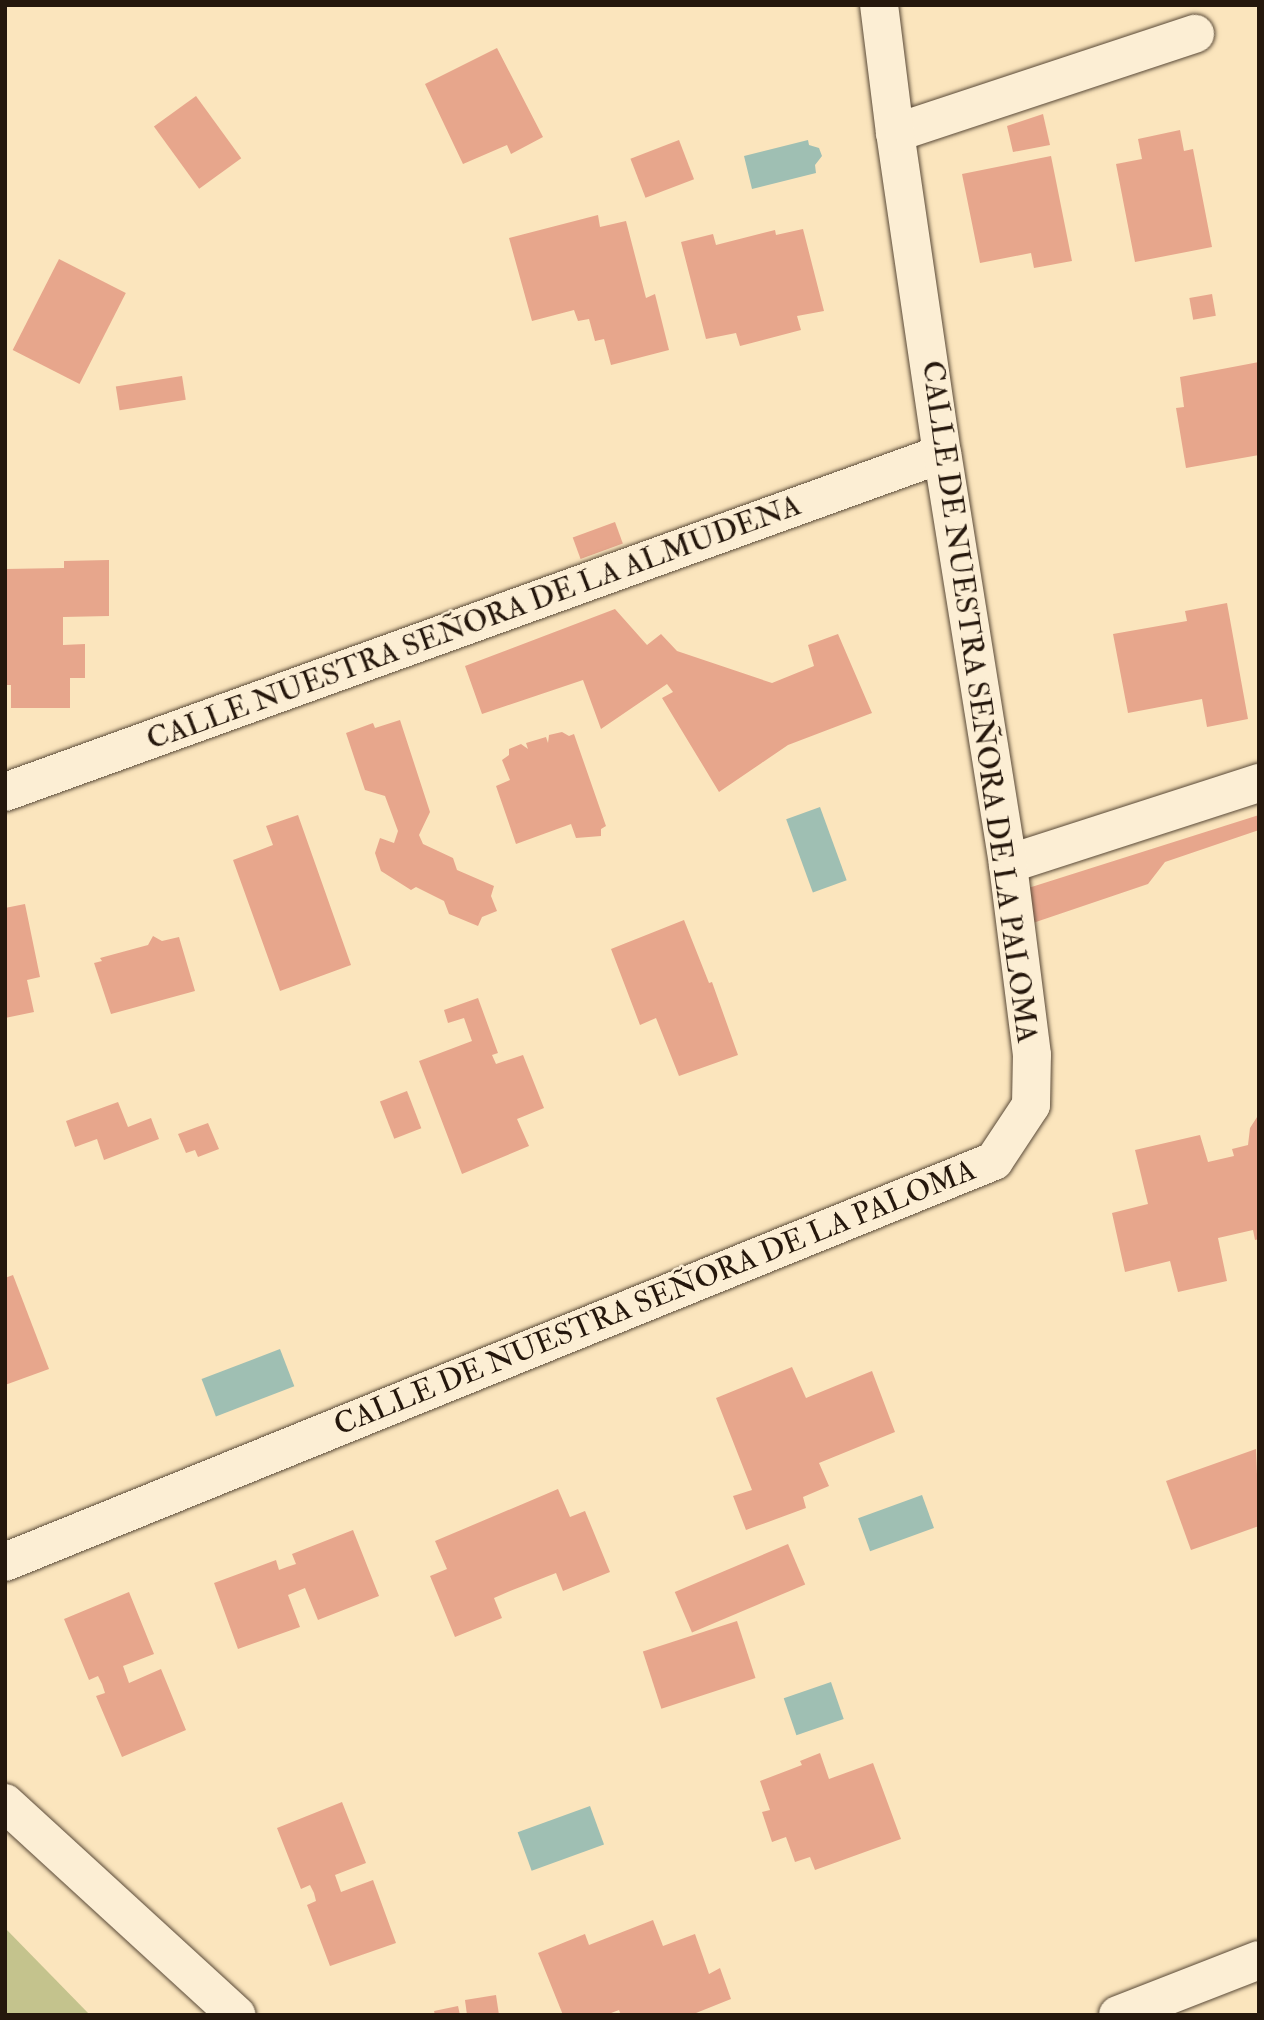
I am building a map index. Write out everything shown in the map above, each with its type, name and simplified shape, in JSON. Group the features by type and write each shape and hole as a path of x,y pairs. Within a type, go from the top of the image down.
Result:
{"street":[{"name":"CALLE DE NUESTRA SEÑORA DE LA PALOMA","path":"5,1562 994,1161 1031,1105 1032,1055 1008,864 942,454 879,5"},
{"path":"895,133 1195,34"},
{"name":"CALLE NUESTRA SEÑORA DE LA ALMUDENA","path":"5,792 942,454"},
{"path":"1008,864 1259,783"},
{"path":"5,1803 236,2015"},
{"path":"1118,2015 1259,1961"}],"shaded area":[{"path":"808,140 809,145 819,148 822,156 815,165 816,173 752,189 744,156"},
{"path":"820,807 847,880 813,893 786,819"},
{"path":"280,1349 294,1386 216,1416 202,1379"},
{"path":"922,1495 934,1528 870,1551 858,1518"},
{"path":"831,1682 844,1719 796,1735 784,1698"},
{"path":"590,1806 604,1845 532,1871 518,1832"},
{"path":"5,1928 90,2015 5,2015"}],"building":[{"path":"497,48 543,137 511,154 507,145 463,164 425,84"},
{"path":"196,96 241,158 199,189 154,127"},
{"path":"1043,114 1050,145 1013,152 1007,126"},
{"path":"1180,130 1184,151 1193,149 1212,247 1135,262 1116,164 1142,159 1138,139"},
{"path":"679,140 694,179 646,198 630,159"},
{"path":"1051,156 1072,261 1034,268 1031,253 980,263 962,174"},
{"path":"598,215 600,227 626,221 646,298 655,294 669,350 611,365 604,339 595,341 589,319 578,321 574,310 532,321 509,238"},
{"path":"803,229 824,311 797,316 801,330 740,346 736,333 706,339 681,242 713,234 716,245 775,230 776,235"},
{"path":"59,259 126,293 80,384 13,350"},
{"path":"1212,294 1216,316 1193,320 1189,298"},
{"path":"1259,362 1259,455 1186,468 1176,408 1184,407 1180,377"},
{"path":"182,376 186,400 120,410 116,386"},
{"path":"615,522 623,544 581,559 573,537"},
{"path":"109,560 109,616 63,617 63,645 85,644 85,678 70,678 70,708 11,708 11,685 5,685 5,569 64,568 64,561"},
{"path":"1227,603 1248,719 1207,727 1202,699 1128,713 1113,634 1187,621 1185,611"},
{"path":"615,609 647,645 661,634 677,651 772,683 814,666 808,645 838,634 872,713 788,745 719,792 662,698 673,692 667,684 601,729 583,680 482,714 465,666"},
{"path":"400,720 430,812 419,835 423,844 453,858 457,870 494,886 491,896 497,911 482,917 478,926 449,914 444,901 416,887 411,890 381,871 375,853 380,838 394,843 398,831 385,796 365,790 346,733 373,723 375,728"},
{"path":"562,732 569,736 574,734 606,826 601,829 601,836 576,838 571,824 516,844 496,786 510,780 502,760 509,755 509,749 521,744 528,749 526,743 546,737 548,743 549,735"},
{"path":"298,815 351,965 280,991 233,860 273,845 266,826"},
{"path":"1259,815 1259,830 1165,862 1148,884 1027,925 1022,890"},
{"path":"25,904 40,977 27,980 34,1012 5,1018 5,908"},
{"path":"684,920 709,983 712,982 738,1055 679,1076 656,1018 640,1025 611,949"},
{"path":"153,936 162,941 179,937 195,991 111,1014 94,963 102,961 100,958 148,945"},
{"path":"478,998 498,1053 492,1055 496,1064 523,1055 544,1108 517,1119 529,1146 462,1174 419,1061 472,1041 464,1018 448,1023 444,1010"},
{"path":"407,1091 421,1128 394,1139 380,1101"},
{"path":"118,1102 128,1127 151,1118 159,1139 104,1160 97,1139 75,1147 66,1121"},
{"path":"1259,1114 1259,1239 1255,1240 1253,1230 1218,1238 1227,1281 1178,1292 1170,1261 1125,1272 1112,1213 1148,1204 1135,1150 1200,1135 1208,1162 1234,1156 1232,1149 1248,1145 1250,1128"},
{"path":"208,1123 219,1149 198,1157 195,1150 186,1153 178,1134"},
{"path":"13,1275 49,1369 5,1385 5,1278"},
{"path":"792,1367 806,1398 872,1371 895,1432 819,1463 829,1486 803,1497 806,1508 746,1530 733,1496 752,1490 716,1398"},
{"path":"1256,1449 1259,1526 1191,1550 1166,1481"},
{"path":"558,1489 570,1517 585,1511 610,1572 563,1591 556,1573 510,1591 494,1598 502,1618 455,1637 430,1576 447,1569 435,1541"},
{"path":"353,1530 379,1596 318,1620 305,1588 288,1595 300,1627 238,1649 214,1583 276,1560 279,1570 296,1564 292,1554"},
{"path":"788,1544 805,1585 692,1633 675,1592"},
{"path":"129,1592 154,1654 123,1666 129,1683 161,1669 186,1730 122,1757 96,1696 105,1693 102,1684 98,1676 89,1680 64,1619"},
{"path":"737,1621 756,1678 661,1709 643,1652"},
{"path":"820,1753 829,1779 873,1763 901,1839 815,1870 810,1857 795,1862 786,1837 772,1842 762,1812 770,1810 760,1781 802,1765 800,1761"},
{"path":"342,1802 366,1863 335,1875 341,1892 373,1880 396,1943 330,1966 307,1905 316,1901 314,1893 310,1885 301,1889 277,1828"},
{"path":"653,1920 663,1946 695,1934 709,1974 720,1968 731,1999 691,2015 621,2015 619,2010 606,2015 563,2015 538,1953 585,1934 589,1945"},
{"path":"496,1995 499,2015 467,2015 465,2000"},
{"path":"458,2006 460,2015 435,2015 434,2011"}]}
